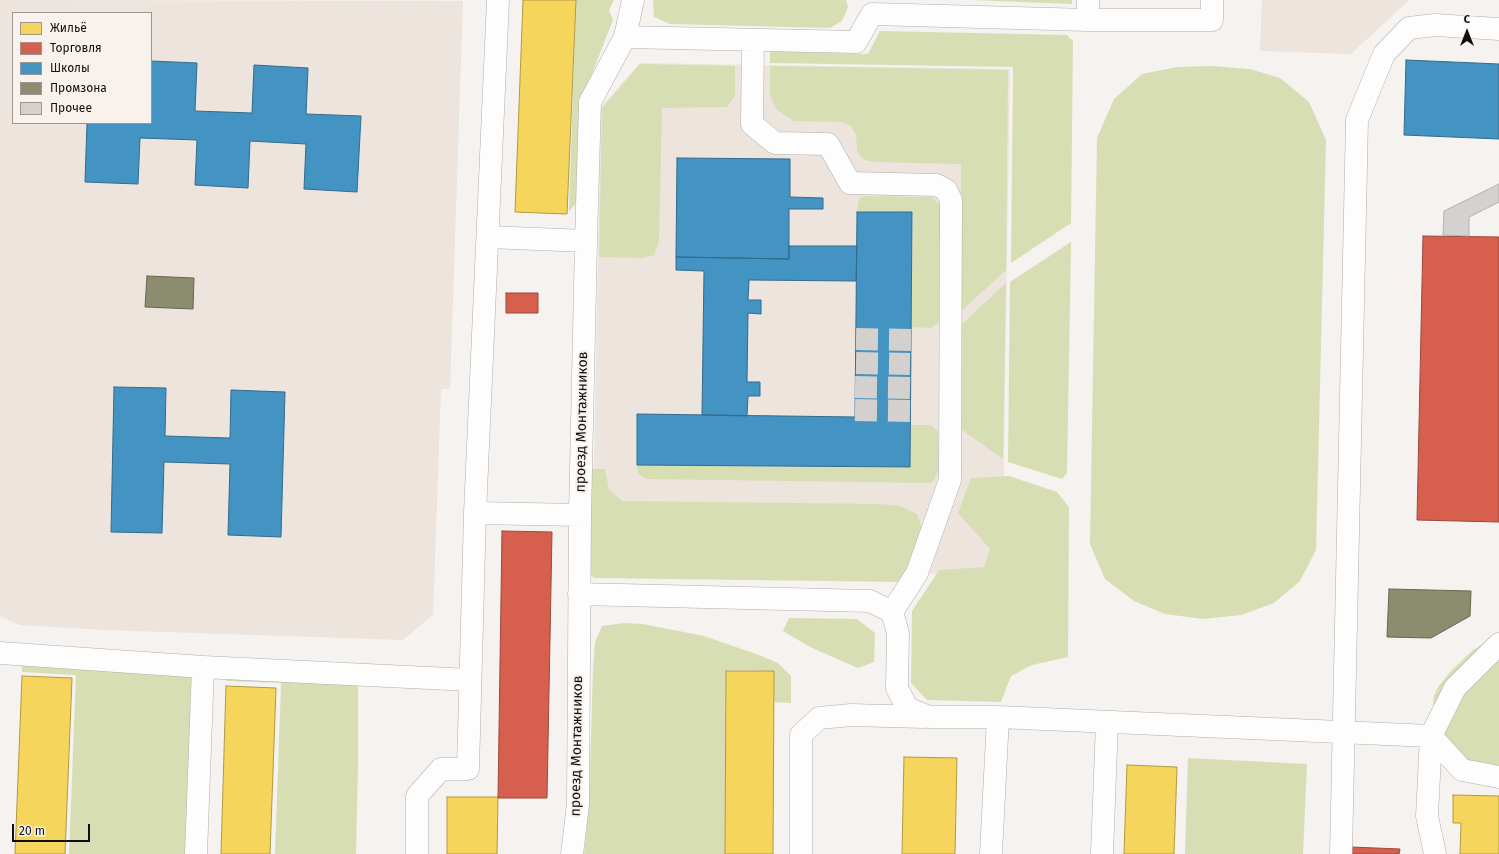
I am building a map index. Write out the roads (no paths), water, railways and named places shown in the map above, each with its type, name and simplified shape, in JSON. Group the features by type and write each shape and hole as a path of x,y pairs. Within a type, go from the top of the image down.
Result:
{"street":[{"path":"417,854 417,796 441,769 468,769 476,514 498,0"},
{"name":"проезд Монтажников","path":"572,854 578,804 580,515 590,102 625,37 633,0"},
{"path":"625,37 856,42 872,7 1088,10 1212,20 1212,0"},
{"path":"1341,854 1357,120 1384,54 1410,28 1435,25 1499,29"},
{"path":"753,40 752,124 775,143 828,144 850,183 937,185 946,190 951,200 950,480 917,573 892,612"},
{"path":"488,237 586,241"},
{"path":"476,514 580,515"},
{"path":"579,594 870,601 892,612 898,633 897,688 907,708 929,717"},
{"path":"1435,854 1427,816 1431,736 1455,688 1499,644"},
{"path":"0,653 203,667 470,680"},
{"path":"196,854 203,667"},
{"path":"801,854 801,735 819,718 851,715 998,717 1431,736 1462,770 1499,777"},
{"path":"991,854 998,717"},
{"path":"1102,854 1107,722"}],"tunnel":[{"path":"856,339 911,340"},
{"path":"856,363 910,364"},
{"path":"855,387 910,388"},
{"path":"855,410 910,411"}]}
